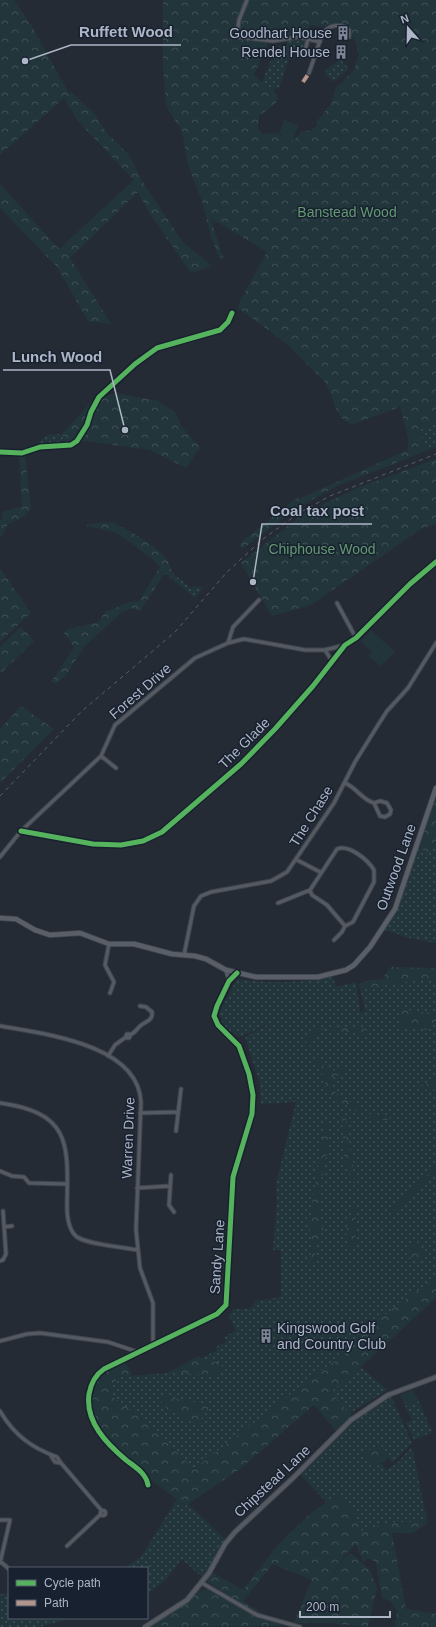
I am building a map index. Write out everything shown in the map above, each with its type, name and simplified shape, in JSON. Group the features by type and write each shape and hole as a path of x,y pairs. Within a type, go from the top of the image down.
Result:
{"main road":[{"name":"Outwood Lane","path":"109,944 134,944 156,951 201,957 226,970 267,978 306,977 333,973 352,967 381,932 394,909 436,788"},
{"path":"0,918 16,919 43,934 57,935 80,933 109,944"}],"street":[{"path":"247,0 238,25 238,36 273,41 299,37 320,42"},
{"path":"309,73 324,32 335,25 346,27 350,33 349,37"},
{"path":"305,51 308,39"},
{"name":"The Glade","path":"21,831 94,844 121,845 143,841 162,832 216,787 275,729 345,645 356,638 410,584 436,562"},
{"path":"228,643 233,627 259,600"},
{"path":"337,603 356,638"},
{"name":"Forest Drive","path":"0,857 21,831 101,756 116,725 195,658 228,643 244,638 305,650 325,650 345,645"},
{"name":"The Chase","path":"184,955 194,906 201,896 212,892 275,880 287,872 297,860 334,803 355,762 378,725 387,711 408,688 436,643"},
{"path":"325,650 332,661"},
{"path":"101,756 116,768"},
{"path":"345,783 355,789 362,798 374,804 380,816 385,817 390,814 390,808 384,801 374,804"},
{"path":"278,903 310,890 335,850 340,847 345,848 364,859 374,870 374,882 355,919 352,923 345,926 342,932 334,940"},
{"path":"297,860 320,872"},
{"path":"310,890 312,895 327,905 345,926"},
{"path":"109,944 105,965 114,982 110,993"},
{"path":"226,970 229,981"},
{"name":"Sandy Lane","path":"148,1485 142,1473 110,1446 95,1425 89,1411 90,1387 97,1375 104,1369 217,1314 224,1308 226,1302 233,1177 253,1107 252,1085 239,1046 218,1025 214,1016 229,981 237,973"},
{"path":"108,1056 115,1045 126,1037 129,1038 130,1035 142,1025 149,1022 152,1017 152,1012 148,1008 140,1006"},
{"name":"Warren Drive","path":"0,1026 69,1040 94,1048 123,1067 137,1082 140,1091 140,1113 137,1188 137,1250 142,1272 153,1303 154,1345"},
{"path":"176,1131 181,1089"},
{"path":"0,1103 26,1107 47,1118 56,1128 66,1150 67,1215 70,1228 74,1234 86,1241 137,1250"},
{"path":"140,1113 178,1112"},
{"path":"0,1171 12,1176 24,1177 29,1183 67,1184"},
{"path":"171,1175 169,1205 174,1212"},
{"path":"137,1188 170,1186"},
{"path":"0,1261 3,1260 6,1254 3,1211"},
{"path":"4,1227 12,1226"},
{"path":"0,1341 27,1334 40,1333 108,1342 138,1352"},
{"name":"Chipstead Lane","path":"145,1627 182,1605 202,1582 225,1544 235,1532 293,1478 351,1420 388,1395 436,1377"},
{"path":"0,1411 20,1438 51,1456 58,1458 101,1513 66,1546"},
{"path":"0,1520 15,1520"},
{"path":"0,1563 10,1520"},
{"path":"202,1582 257,1615 300,1627"}],"green space":[{"path":"0,0 14,0 33,28 69,94 71,92 93,112 107,133 129,155 142,181 183,242 212,266 191,273 148,211 138,192 70,258 111,324 88,321 57,267 0,208 0,184 59,249 134,180 77,120 64,98 0,155"},
{"name":"Banstead Wood","path":"163,0 436,0 436,423 419,430 425,444 432,448 436,447 335,487 299,507 242,549 239,544 295,499 301,498 407,450 408,454 408,437 400,407 353,424 347,422 339,413 324,381 287,344 238,308 239,303 267,252 214,220 215,225 210,217 223,257 220,260 211,237 203,204 188,165 182,131 169,111 166,103 163,69","holes":["335,23 347,26 355,41 359,54 354,70 336,88 331,104 318,120 317,125 312,130 301,132 294,140 275,133 262,134 258,127 259,116 276,103 278,97 273,89 263,86 263,84 254,75 264,52 266,52 268,40 305,37 307,29 311,25 321,27"]},
{"path":"299,39 305,40 304,49 298,47 294,51 292,50 279,88 273,89 262,86 262,82 271,60 273,61 279,46 287,46 287,41"},
{"path":"340,59 349,69 333,82 324,72"},
{"path":"284,120 299,125 293,140 279,134"},
{"path":"115,393 158,401 176,413 181,426 200,447 186,468 150,450 85,441 66,441 62,434 93,400"},
{"path":"436,424 436,447 432,448 425,444 419,430"},
{"path":"62,434 66,441 69,441 36,445 48,435"},
{"path":"19,456 25,457 31,509 25,516 8,524 0,538 0,520 3,519 2,512 22,506"},
{"name":"Chiphouse Wood","path":"436,459 436,524 421,529 311,605 272,616 241,563 303,514 357,488"},
{"path":"113,522 138,536 155,548 168,561 171,568 163,576 140,611 131,608 122,612 84,647 67,674 56,684 52,681 74,647 64,633 68,629 99,622 105,612 130,602 139,601 160,567 150,557 117,533 87,526 87,524"},
{"path":"0,568 31,613 0,642"},
{"path":"171,568 172,573 191,588 197,586 203,588 195,598 166,574"},
{"path":"21,627 34,641 0,674 0,647"},
{"path":"371,630 395,652 381,666 368,656 372,652 360,641"},
{"path":"21,706 54,729 0,783 0,729"},
{"path":"436,788 436,943 409,938 383,929 391,916"},
{"path":"436,793 436,843 428,852 416,848"},
{"path":"390,967 436,968 436,979 411,981 360,990 359,984 370,980 382,980"},
{"path":"333,977 336,987 356,982 360,1012 365,1011 359,984 370,980 436,977 436,1283 380,1334 194,1469 143,1420 112,1396 112,1384 119,1377 168,1373 199,1356 200,1359 217,1350 216,1347 227,1341 224,1337 236,1331 229,1315 234,1309 249,1309 254,1305 255,1301 281,1297 281,1250 273,1250 277,1199 276,1184 296,1102 261,1104 259,1081 245,1037 273,1022 240,1037 224,1027 219,1013 237,979 260,982 285,982 309,981"},
{"path":"401,1009 436,1014 436,1021 429,1030 400,1027"},
{"path":"326,1028 364,1028 368,1033 365,1035 324,1029 311,1039 310,1047 305,1040 308,1031"},
{"path":"317,1059 329,1071 343,1069 354,1073 344,1072 334,1076 331,1084 335,1092 369,1114 403,1121 374,1119 335,1100 327,1092 324,1078 315,1061"},
{"path":"435,1081 436,1090 411,1089"},
{"path":"342,1114 345,1114 356,1189 344,1159"},
{"path":"327,1118 328,1147 319,1192 319,1211 323,1229 317,1244 314,1265 309,1266 312,1242 309,1225 321,1146"},
{"path":"436,1167 436,1175 410,1196 374,1237 397,1205"},
{"path":"354,1202 356,1212 355,1250 348,1245 346,1232"},
{"path":"422,1240 426,1253 418,1259 410,1258 408,1253 410,1248"},
{"path":"436,1277 436,1298 353,1374 331,1392 352,1417 336,1431 314,1405 240,1469 185,1506 122,1456 107,1441 95,1425 89,1408 90,1391 94,1381 97,1375 103,1370 124,1360 132,1375 119,1377 113,1384 112,1396 143,1420 194,1469 323,1369 360,1346 355,1337"},
{"path":"199,1356 200,1359 217,1362 222,1366 223,1371 219,1374 212,1375 168,1373"},
{"path":"361,1367 387,1390 349,1414 330,1392"},
{"path":"413,1390 419,1401 405,1406 400,1395"},
{"path":"160,1396 211,1405 197,1425 168,1410 162,1403"},
{"path":"391,1396 412,1443 392,1463 380,1444 364,1454 373,1469 381,1463 386,1470 397,1463 412,1447 427,1521 387,1523 361,1531 355,1515 337,1494 326,1502 300,1474 351,1424"},
{"path":"419,1401 432,1432 414,1440 406,1423 412,1420 405,1406"},
{"path":"380,1444 389,1457 373,1469 363,1454"},
{"path":"337,1494 355,1515 361,1531 387,1523 427,1521 426,1525 413,1533 392,1533 406,1609 436,1614 436,1627 395,1627 397,1611 390,1601 382,1598 376,1562 368,1558 363,1562 356,1544 345,1555 324,1587 345,1557 351,1553 370,1570 377,1588 368,1627 328,1623 294,1623 312,1580 273,1564 243,1601 282,1626 149,1627 185,1604 199,1591 211,1589 223,1592 208,1582 207,1578 212,1572 243,1590 277,1546 309,1515"},
{"path":"177,1499 185,1506 188,1504 226,1540 203,1578 182,1559 165,1581 148,1592 148,1567 126,1567 141,1557"},
{"path":"0,1594 8,1594 8,1619 69,1619 39,1627 0,1627"}],"railway":[{"path":"0,796 82,711 175,632 227,572 263,539 299,513 330,496 436,454"}],"marked path":[{"path":"303,82 309,73"}],"cycle path":[{"path":"0,452 22,453 40,447 71,445 77,441 87,425 91,412 99,397 135,364 157,348 220,330 228,322 232,313"},
{"path":"21,831 93,844 121,845 143,841 162,832 241,764 275,729 313,686 345,645 356,638 410,584 436,562"},
{"path":"148,1485 143,1474 112,1447 99,1432 90,1414 89,1394 94,1380 104,1369 217,1314 226,1305 233,1177 252,1114 253,1095 249,1074 239,1046 218,1025 214,1016 229,981 237,973"}],"place":[{"name":"Goodhart House","path":"343,33"},
{"name":"Rendel House","path":"341,52"},
{"name":"Ruffett Wood","path":"25,61"},
{"name":"Lunch Wood","path":"125,430"},
{"name":"Coal tax post","path":"253,582"},
{"name":"Kingswood Golf and Country Club","path":"266,1336"}]}
